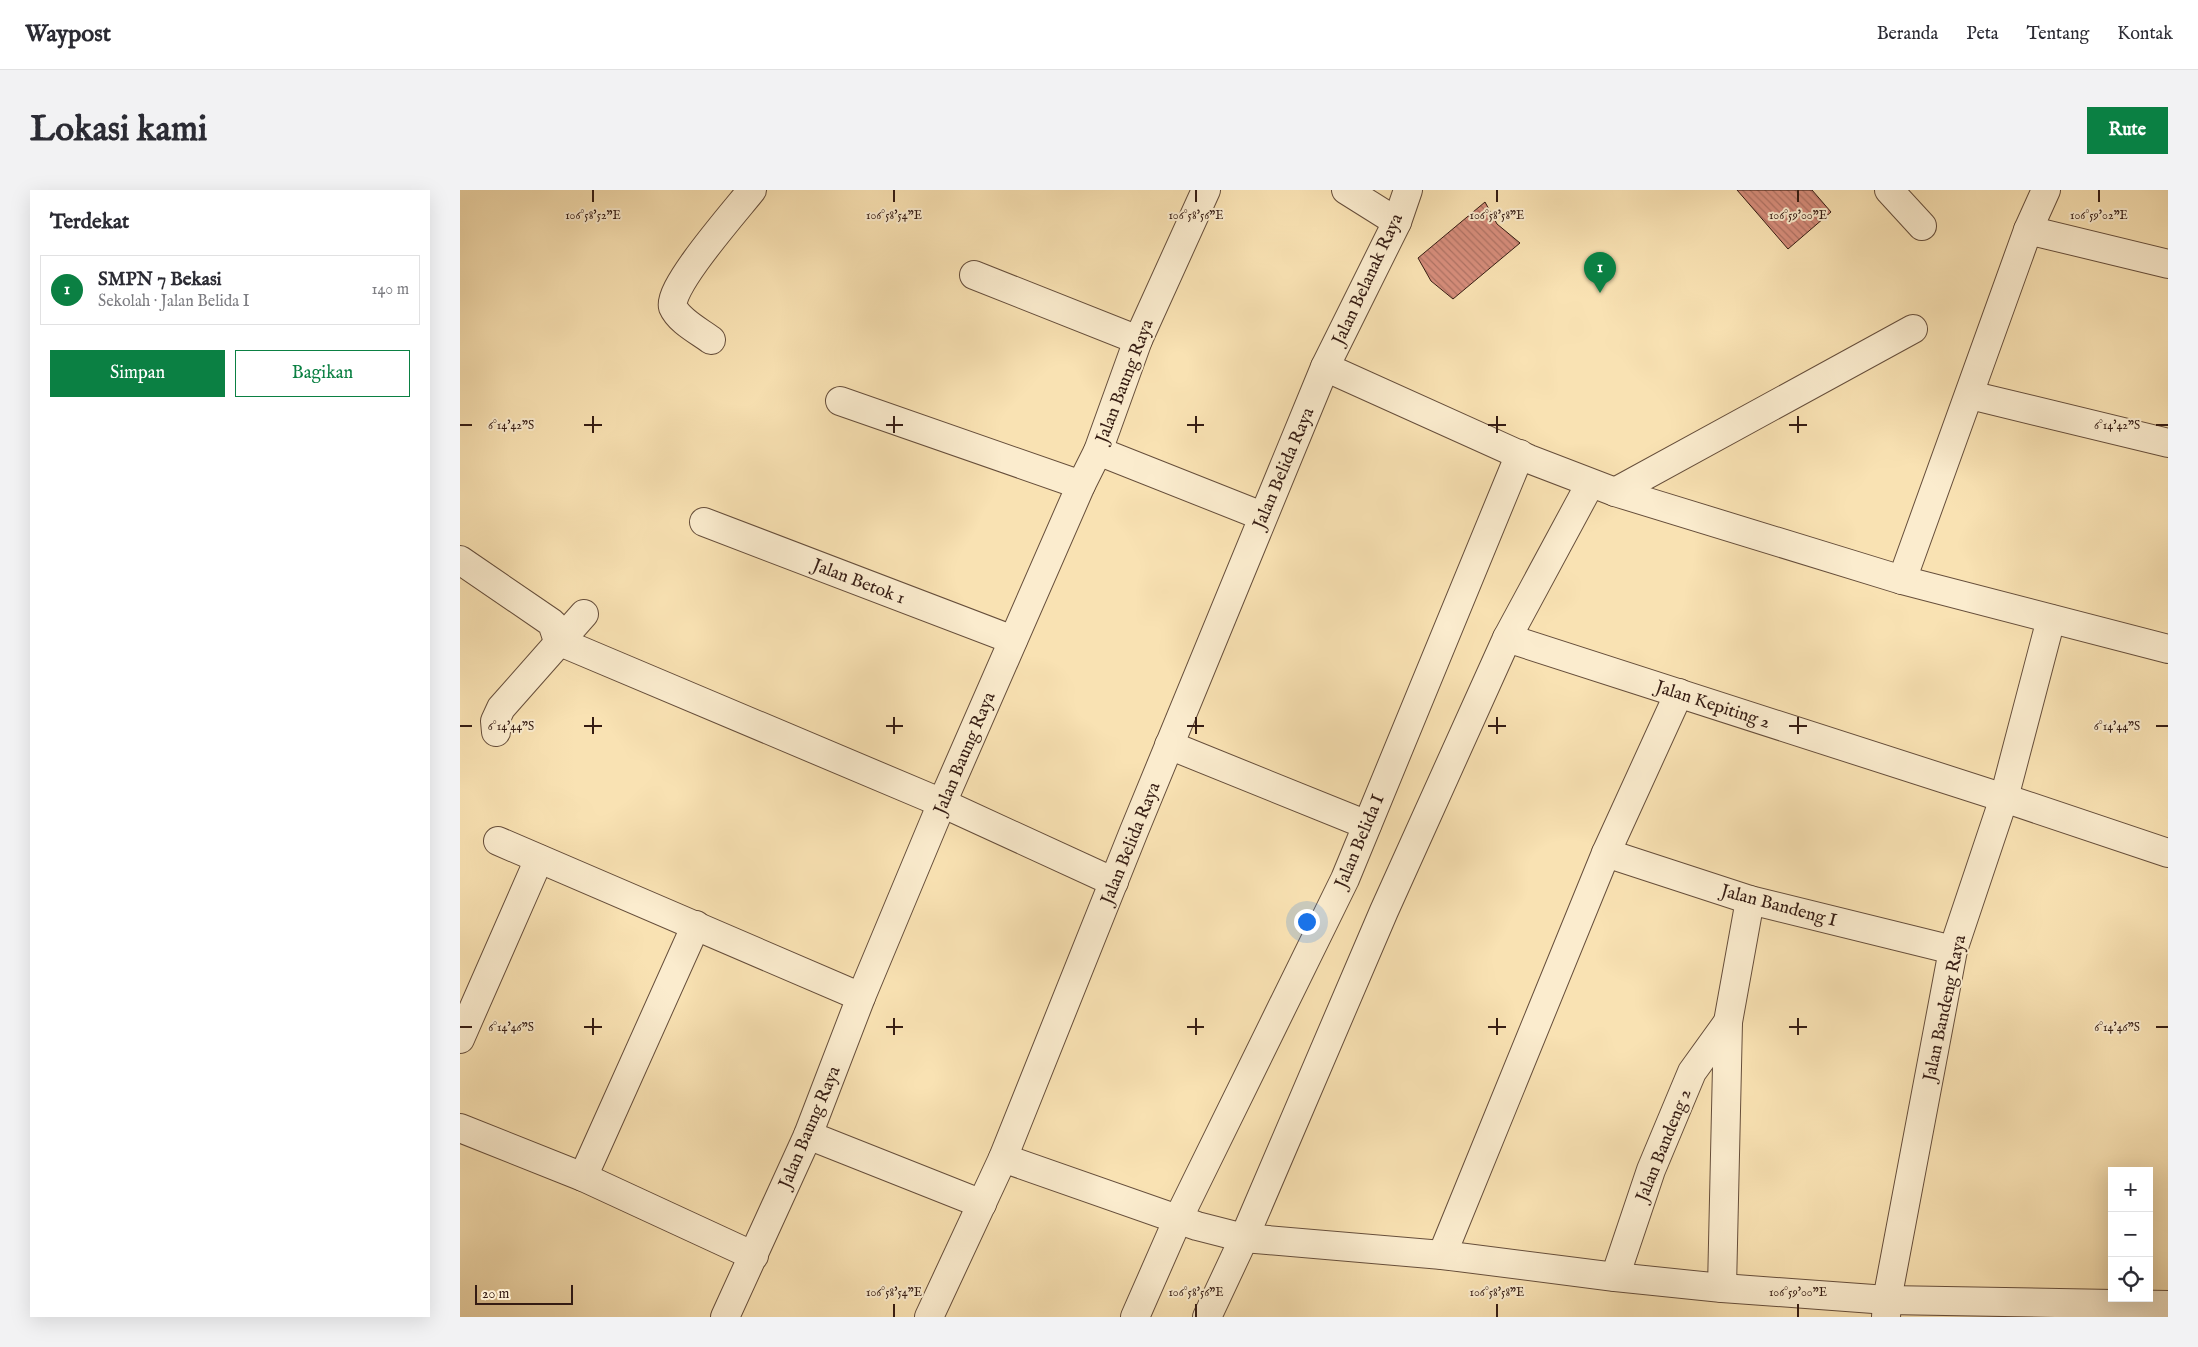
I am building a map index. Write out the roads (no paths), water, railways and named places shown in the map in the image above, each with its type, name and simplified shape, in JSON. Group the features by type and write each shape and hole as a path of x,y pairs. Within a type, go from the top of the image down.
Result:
{"street":[{"path":"711,340 682,318 673,307 672,297 681,280 752,190"},
{"name":"Jalan Baung Raya","path":"725,1317 808,1134 862,997 942,804 1080,485 1098,451 1138,340 1206,190"},
{"path":"1346,190 1397,222"},
{"name":"Jalan Belanak Raya","path":"1325,367 1397,222 1408,190"},
{"path":"1889,190 1922,226"},
{"path":"1902,580 1970,396 2028,230 2046,190"},
{"path":"2028,230 2168,264"},
{"path":"974,275 1138,340"},
{"path":"1615,492 1913,329"},
{"path":"1325,367 1585,482 1902,580 2168,649"},
{"name":"Jalan Belida Raya","path":"929,1317 1003,1158 1262,516 1325,367"},
{"path":"1970,396 2168,443"},
{"path":"840,401 1080,485"},
{"path":"1098,451 1262,516"},
{"name":"Jalan Belida I","path":"1135,1317 1197,1225 1525,456"},
{"path":"1208,1317 1244,1238 1384,911 1507,638 1585,482"},
{"name":"Jalan Betok 1","path":"704,522 1013,640"},
{"path":"460,560 552,623 558,641 942,804 1114,882"},
{"path":"496,732 495,721 502,708 558,641 584,614"},
{"name":"Jalan Bandeng Raya","path":"1887,1308 1954,950 2004,798 2051,619"},
{"name":"Jalan Kepiting 2","path":"1507,638 2004,798 2168,853"},
{"path":"1442,1255 1606,853 1678,694"},
{"path":"1169,746 1367,825"},
{"path":"498,841 862,997"},
{"name":"Jalan Bandeng I","path":"1606,853 1750,900 1954,950"},
{"path":"460,1039 540,859"},
{"path":"1722,1288 1728,1022 1750,900"},
{"path":"583,1177 696,925"},
{"name":"Jalan Bandeng 2","path":"1615,1277 1651,1170 1692,1072 1728,1022"},
{"path":"460,1128 583,1177 754,1256"},
{"path":"808,1134 982,1204"},
{"path":"1003,1158 1197,1225 1244,1238 1442,1255 1887,1308 2168,1305"}],"place":[{"name":"SMPN 7 Bekasi","path":"1600,293"}]}
